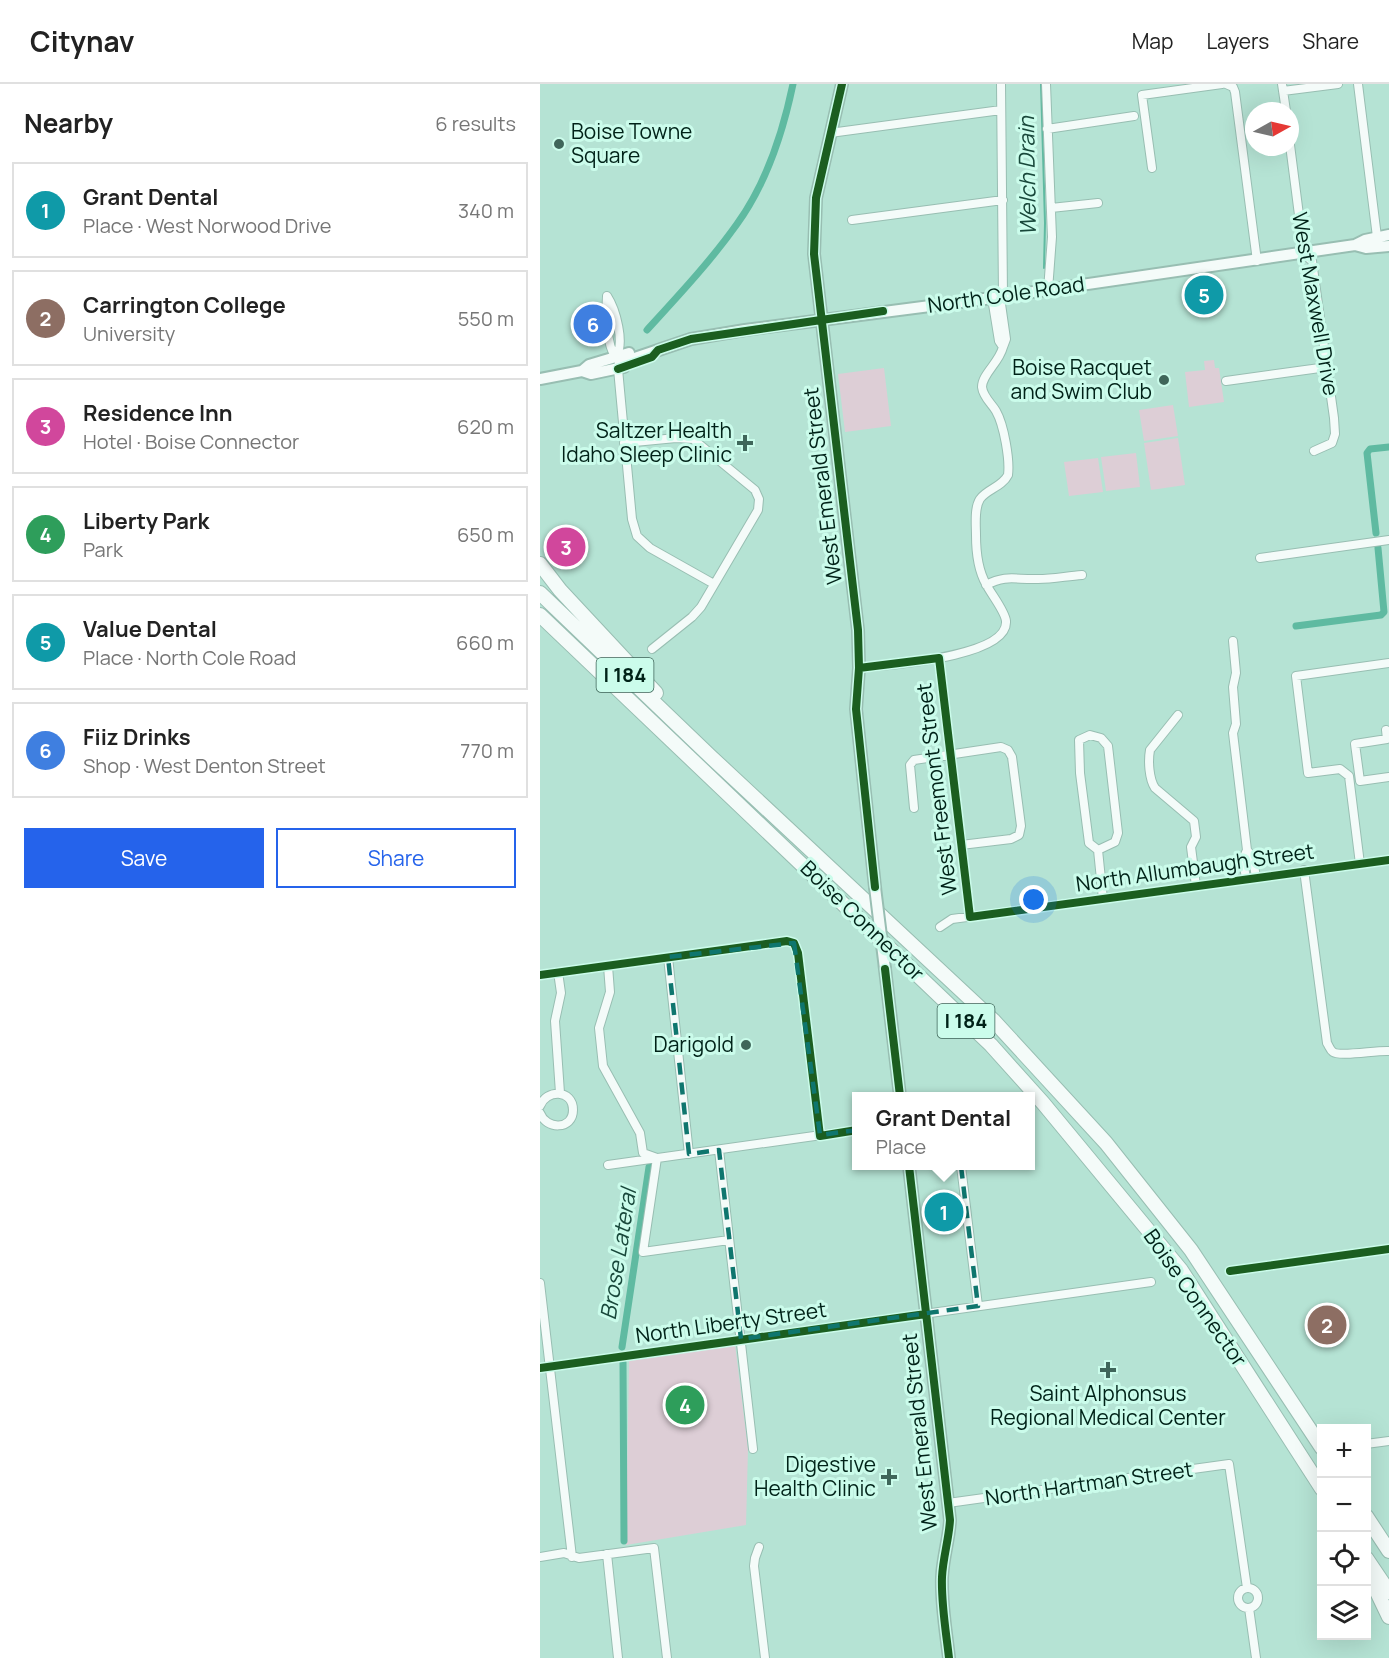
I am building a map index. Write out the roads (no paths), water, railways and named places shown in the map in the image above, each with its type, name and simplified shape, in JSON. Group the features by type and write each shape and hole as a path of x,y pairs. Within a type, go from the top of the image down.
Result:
{"highway":[{"path":"540,564 560,590 625,658 710,756"},
{"name":"Boise Connector","path":"540,593 710,756 993,1020 1106,1143 1191,1250 1317,1440"},
{"name":"Boise Connector","path":"540,615 983,1037 1033,1092"},
{"name":"Boise Connector","path":"1035,1094 1181,1270 1317,1481"},
{"path":"1371,1524 1387,1548"},
{"path":"1371,1565 1389,1592"},
{"path":"1371,1579 1389,1617"}],"main road":[{"name":"West Emerald Street","path":"842,84 816,198 813,228 814,254 858,630 860,668 856,709 900,1092"},
{"name":"North Cole Road","path":"582,371 589,365 616,357 648,348 658,350 706,336 1257,261 1356,245 1365,240 1389,235"},
{"name":"North Cole Road","path":"1356,245 1366,248 1389,246"},
{"name":"North Cole Road","path":"540,379 582,371 591,374 618,369 652,357 658,350"},
{"name":"West Emerald Street","path":"909,1170 948,1503 949,1536 942,1573 942,1591 949,1658"}],"street":[{"path":"860,668 967,652 984,645 1001,633 1005,626 1004,617 981,572 976,547 977,509 980,499 1005,481 1008,470 999,418 982,387 987,373 998,362 1006,339 998,297 1003,200 1001,84"},
{"path":"1046,84 1053,237 1048,290"},
{"path":"1152,168 1142,95 1224,84 1233,87 1257,261"},
{"path":"1285,102 1283,87 1338,84"},
{"path":"1358,84 1377,237"},
{"path":"830,133 1001,110"},
{"path":"1047,129 1134,117"},
{"name":"West Maxwell Drive","path":"1292,156 1304,254 1312,261 1335,434 1332,443 1314,452"},
{"path":"852,220 1003,200"},
{"path":"1051,208 1098,203"},
{"path":"607,296 615,307 621,350 616,357 611,352 606,309 607,296"},
{"path":"1226,381 1327,367"},
{"path":"618,369 632,519 637,536 650,548 714,584"},
{"path":"624,443 676,438 693,439 755,490 759,499 758,510 701,607 652,649"},
{"path":"1260,558 1381,542"},
{"path":"986,585 999,578 1037,579 1082,575"},
{"path":"1233,641 1236,673 1233,687 1236,724 1233,733 1247,850 1252,858 1256,878"},
{"name":"West Freemont Street","path":"939,658 970,917"},
{"path":"1360,864 1349,776 1340,769 1308,773 1296,676 1389,663"},
{"path":"1178,715 1150,750 1149,757 1152,784 1194,821 1196,837 1191,847 1196,886"},
{"path":"1386,730 1387,739 1355,744 1360,782 1389,777"},
{"path":"1098,850 1114,842 1118,833 1107,746 1101,738 1090,735 1078,740 1080,773 1089,843 1098,850 1103,899"},
{"path":"914,808 910,765 914,760 1001,747 1008,750 1012,757 1021,826 1019,834 1011,839 961,845"},
{"path":"1246,879 1243,859 1247,850"},
{"name":"North Allumbaugh Street","path":"940,927 952,919 1389,860"},
{"path":"1304,870 1327,1043 1333,1052 1341,1055 1376,1050 1389,1051"},
{"path":"540,975 787,941 794,943 798,952 820,1136"},
{"path":"668,957 688,1154"},
{"path":"608,966 610,992 599,1028 603,1066 640,1132 643,1153 657,1158"},
{"path":"558,972 561,993 555,1021 560,1093"},
{"path":"540,1106 549,1094 560,1093 569,1099 573,1110 565,1124 555,1126 545,1122 540,1113"},
{"path":"608,1165 852,1131"},
{"path":"719,1150 753,1449"},
{"path":"657,1158 643,1252 729,1240"},
{"path":"961,1170 978,1306"},
{"path":"1230,1271 1389,1249"},
{"name":"North Liberty Street","path":"540,1368 1152,1282"},
{"path":"540,1283 572,1557"},
{"path":"1371,1443 1389,1440"},
{"name":"North Hartman Street","path":"948,1503 1229,1464 1246,1588"},
{"path":"759,1547 754,1558 754,1566 765,1658"},
{"path":"540,1557 564,1553 579,1558 654,1548 667,1658"},
{"path":"607,1554 618,1658"},
{"path":"1246,1588 1253,1590 1258,1597 1255,1605 1249,1608 1240,1605 1238,1600 1241,1591 1246,1588"},
{"path":"1249,1608 1256,1658"}],"waterway":[{"path":"647,330 727,238 757,192 772,157 793,84"},
{"name":"Welch Drain","path":"1041,84 1044,268"},
{"path":"1376,533 1367,453 1370,449 1389,447"},
{"path":"1296,626 1381,615 1384,612 1378,548"},
{"name":"Brose Lateral","path":"622,1347 649,1167"},
{"name":"Brose Lateral","path":"623,1362 624,1541"}],"place":[{"name":"Boise Towne Square","path":"559,144"},
{"name":"Value Dental","path":"1204,295"},
{"name":"Fiiz Drinks","path":"593,324"},
{"name":"Boise Racquet and Swim Club","path":"1164,380"},
{"name":"Saltzer Health Idaho Sleep Clinic","path":"745,443"},
{"name":"Residence Inn","path":"566,547"},
{"name":"Darigold","path":"746,1045"},
{"name":"Grant Dental","path":"944,1212"},
{"name":"Carrington College","path":"1327,1325"},
{"name":"Saint Alphonsus Regional Medical Center","path":"1108,1370"},
{"name":"Liberty Park","path":"685,1405"},
{"name":"Digestive Health Clinic","path":"889,1477"}]}
